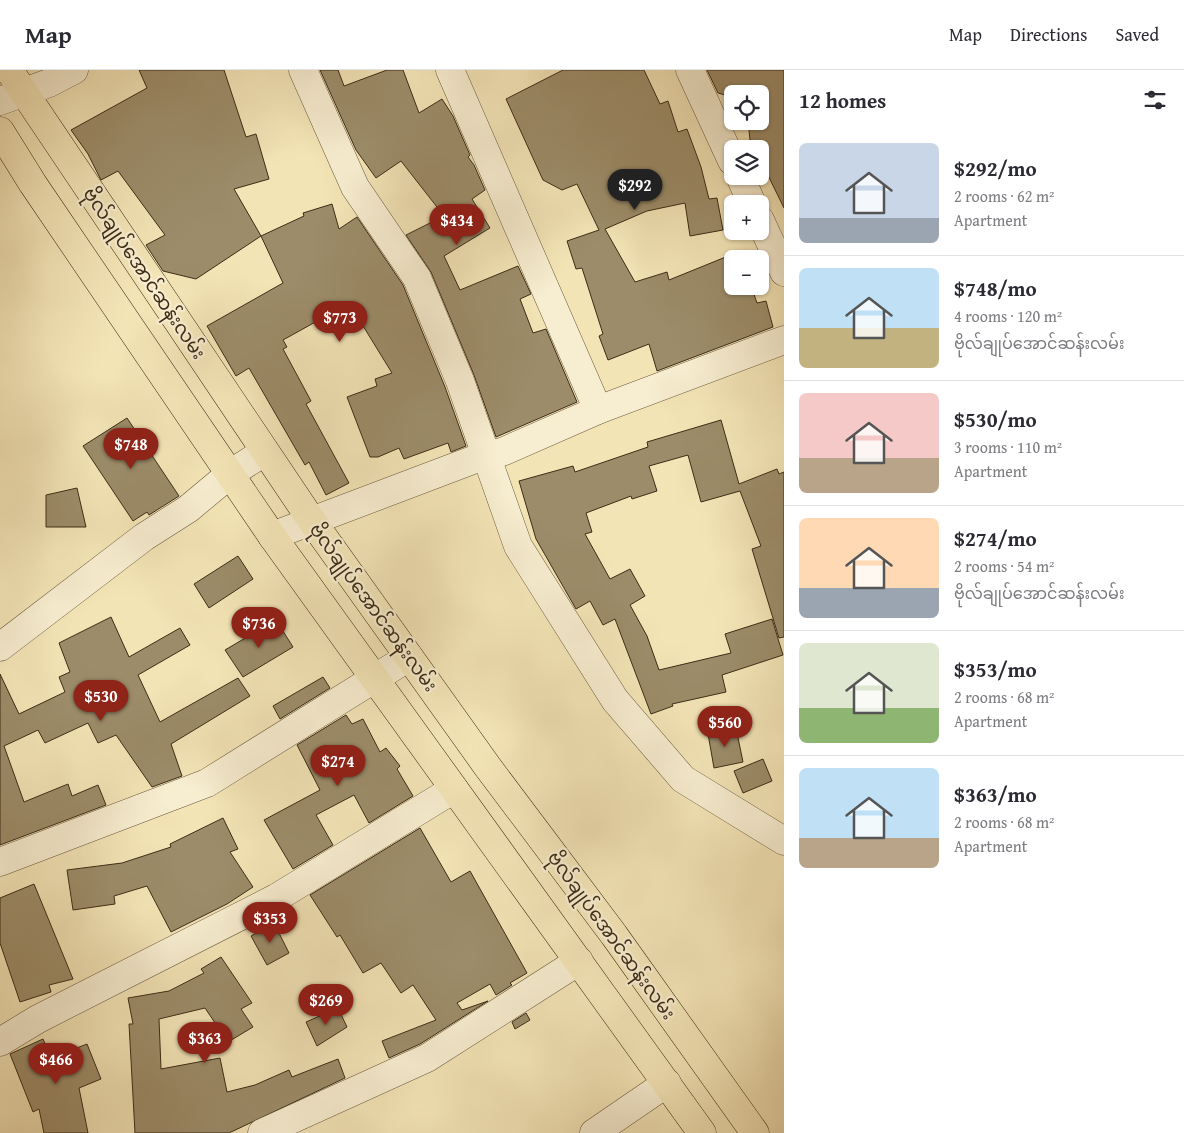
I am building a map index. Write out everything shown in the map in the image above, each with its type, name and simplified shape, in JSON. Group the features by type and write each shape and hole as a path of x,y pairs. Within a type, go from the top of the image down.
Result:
{"highway":[{"name":"ဗိုလ်ချုပ်အောင်ဆန်းလမ်း","path":"11,87 312,521 487,766 614,935 755,1133"},
{"path":"0,131 33,184 272,536 702,1133"}],"street":[{"path":"11,87 49,83 74,70"},
{"path":"303,70 355,187 417,278 449,352 518,546 615,700 683,778 784,841"},
{"path":"450,70 598,410"},
{"path":"690,70 724,144"},
{"path":"769,240 784,272"},
{"path":"272,536 536,438 598,410 784,340"},
{"path":"0,647 144,537 188,509 230,474 264,452"},
{"path":"0,862 207,783 409,657"},
{"path":"0,1042 38,1019 276,898 454,789"},
{"path":"262,1133 426,1058 579,961"},
{"path":"594,1133 667,1084"}],"building":[{"path":"139,70 224,70 246,137 256,134 269,179 234,189 261,236 196,279 163,271 146,245 165,235 118,171 101,180 88,154 71,130 147,88"},
{"path":"320,70 338,70 344,86 387,70 403,70 419,113 442,99 453,116 470,155 468,157 474,165 485,190 472,199 490,228 444,256 460,290 518,266 531,294 520,299 533,333 546,329 577,402 496,437 474,375 431,272 406,235 444,216 401,161 376,178 356,150"},
{"path":"563,70 644,70 660,104 668,101 678,132 687,129 701,167 709,199 717,198 723,230 690,236 685,203 647,211 605,229 635,282 667,272 669,280 724,258 724,295 754,295 757,303 766,301 773,327 657,371 649,344 608,360 599,336 603,334 582,268 576,269 567,241 599,230 577,184 562,190 543,180 506,99"},
{"path":"707,70 784,70 784,208 769,177 769,140 750,140 749,130 769,130 769,85 724,85 724,95 718,93"},
{"path":"332,204 339,229 357,217 403,285 445,387 466,446 451,452 448,443 404,459 399,448 378,457 370,457 347,397 377,386 375,379 392,373 360,321 355,323 346,305 283,340 287,347 283,349 311,401 306,404 349,483 326,495 309,462 305,465 249,368 236,376 207,326 283,283 261,236 304,216 303,213"},
{"path":"127,418 179,496 149,515 147,512 133,521 83,446"},
{"path":"721,420 739,484 777,469 779,474 784,472 784,637 779,638 752,549 761,546 740,491 701,502 688,455 649,466 657,491 632,499 631,496 586,513 592,532 585,534 610,579 630,569 645,596 630,605 647,636 659,670 731,653 725,634 772,619 783,655 722,675 726,692 672,704 673,706 651,714 615,619 603,625 590,601 576,609 536,539 519,481 573,466 575,472 648,447 647,442"},
{"path":"77,488 86,527 46,527 46,495"},
{"path":"238,556 253,579 209,608 194,584"},
{"path":"111,617 129,657 180,628 190,645 138,675 160,722 238,678 250,696 171,744 182,776 152,787 116,735 98,743 88,723 45,743 38,730 4,746 24,802 68,784 72,796 98,785 106,805 0,845 0,674 19,714 65,692 59,677 70,672 59,643"},
{"path":"276,620 293,647 243,677 225,650"},
{"path":"323,677 330,688 280,719 273,706"},
{"path":"346,715 352,724 363,719 380,752 386,748 400,766 397,769 413,796 369,823 354,795 316,815 333,845 293,869 264,820 320,790 297,745"},
{"path":"736,728 743,762 714,768 708,734"},
{"path":"763,759 772,781 743,793 734,771"},
{"path":"223,818 238,849 230,852 253,887 227,904 171,932 147,886 114,896 115,904 73,910 67,870 122,863 171,847 170,844"},
{"path":"420,828 451,882 470,871 527,973 510,983 512,985 496,995 490,984 457,1003 462,1010 488,1001 420,1044 389,1058 382,1041 436,1020 413,985 401,993 381,963 363,973 340,935 337,937 310,895"},
{"path":"34,884 73,979 49,985 51,992 20,1002 0,943 0,898"},
{"path":"274,923 289,953 267,965 251,936"},
{"path":"221,957 252,1003 241,1009 253,1027 228,1042 205,1008 159,1019 161,1069 220,1058 227,1092 255,1085 289,1070 292,1077 338,1059 345,1078 229,1133 135,1133 129,1024 133,1024 128,998 169,991 204,973 201,969"},
{"path":"338,1008 347,1027 317,1046 306,1022"},
{"path":"526,1013 530,1020 515,1029 512,1022"},
{"path":"43,1039 51,1058 87,1044 101,1079 79,1088 88,1133 44,1133 39,1109 33,1112 10,1054"}]}
